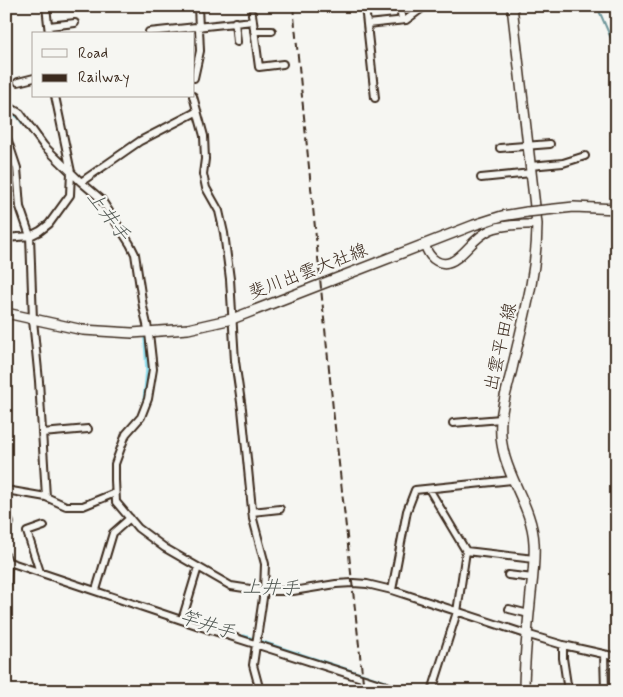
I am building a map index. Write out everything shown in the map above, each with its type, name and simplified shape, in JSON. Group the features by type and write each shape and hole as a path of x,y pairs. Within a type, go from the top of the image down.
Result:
{"main road":[{"name":"出雲平田線","path":"512,6 531,170 537,246 531,291 501,419 500,439 503,454 526,512 534,542 526,634 524,691"},
{"name":"斐川出雲大社線","path":"6,313 83,330 149,333 188,329 232,319 474,225 502,216 574,207 617,209"}],"street":[{"path":"46,6 49,32"},
{"path":"195,74 200,51 198,6"},
{"path":"365,6 375,98"},
{"path":"400,6 402,20"},
{"path":"367,24 406,20 425,6"},
{"path":"149,32 234,22 253,17 259,67 283,64"},
{"path":"234,22 238,42"},
{"path":"49,26 75,23"},
{"path":"254,31 272,31"},
{"path":"18,82 32,78"},
{"path":"6,238 30,236 49,224 70,195 71,172 56,98"},
{"path":"193,98 204,136 205,159 203,174 206,188 219,211 224,234 230,279 235,361 242,408 252,512 265,564 264,591 253,665 260,691"},
{"path":"6,105 20,113 44,146 80,182 101,199 135,254 149,333 152,369 148,399 142,417 126,434 115,464 115,493 116,502 138,528 165,548 231,586 264,591 294,591 353,583 392,590 526,634 563,645 617,657"},
{"path":"80,182 140,141 196,112"},
{"path":"6,136 17,168 20,207 30,236 33,320 46,497"},
{"path":"500,148 550,144"},
{"path":"481,178 531,170 585,156"},
{"path":"425,244 427,252 432,259 445,263 452,262 481,234 493,229 536,224"},
{"path":"453,424 501,419"},
{"path":"42,433 88,429"},
{"path":"392,590 407,511 415,490 512,480"},
{"path":"429,489 466,551 457,612 432,691"},
{"path":"6,490 46,497 66,506 83,506 115,493"},
{"path":"252,512 280,509"},
{"path":"6,524 10,523 8,517"},
{"path":"96,590 113,533 130,518"},
{"path":"40,572 27,532 44,526"},
{"path":"466,551 534,559"},
{"path":"6,607 7,559 182,620 402,691"},
{"path":"182,620 198,567"},
{"path":"508,575 532,578"},
{"path":"509,609 529,614"},
{"path":"563,645 568,691"},
{"path":"604,654 605,691"}],"waterway":[{"path":"597,6 617,52"},
{"name":"上井手","path":"6,108 20,117 23,122"},
{"name":"上井手","path":"145,402 148,370 146,339"},
{"name":"竿井手","path":"244,637 385,683"}],"railway":[{"path":"293,6 333,409 364,691"}]}
